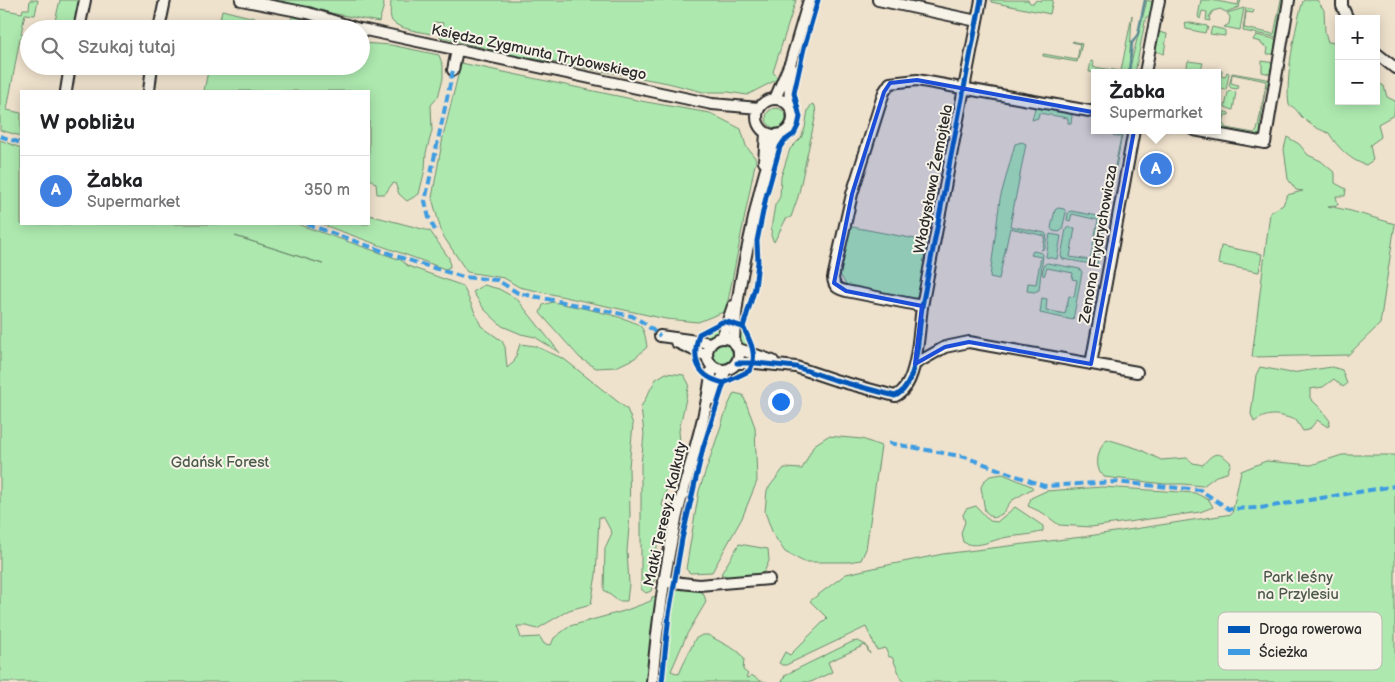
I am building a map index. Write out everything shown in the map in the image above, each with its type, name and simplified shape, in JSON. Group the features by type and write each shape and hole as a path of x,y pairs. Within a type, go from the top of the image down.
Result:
{"street":[{"path":"81,20 85,0"},
{"path":"161,20 165,0"},
{"name":"Księdza Zygmunta Trybowskiego","path":"241,0 308,13 331,20"},
{"path":"775,99 791,61 809,0"},
{"path":"878,0 977,21"},
{"name":"Władysława Żemojtela","path":"788,366 895,396 901,394 904,389 915,364 922,306 980,0"},
{"path":"1146,69 1159,0"},
{"path":"1216,134 1265,143 1289,0"},
{"path":"1342,0 1342,6 1346,15"},
{"name":"Księdza Zygmunta Trybowskiego","path":"370,31 712,104 759,108"},
{"path":"453,70 457,50"},
{"path":"1380,56 1395,68"},
{"path":"789,106 791,61"},
{"path":"66,90 69,75"},
{"path":"149,90 151,75"},
{"path":"922,306 846,291 834,284 834,272 852,194 884,92 890,83 917,80 1091,111"},
{"path":"775,99 781,100 789,106 792,112 792,123 786,132 778,135 766,133 760,128 757,120 759,108 763,103 775,99"},
{"name":"Księdza Zygmunta Trybowskiego","path":"712,104 757,120"},
{"path":"707,356 692,348 662,337 711,343 722,338 739,288 763,175 766,133"},
{"name":"Zenona Frydrychowicza","path":"1091,364 1133,134"},
{"path":"763,175 778,135"},
{"path":"711,343 707,356 712,366 720,370 726,370 737,364 739,359 736,346 739,288"},
{"path":"722,338 736,346 788,366"},
{"path":"915,364 945,347 969,342 1137,372"},
{"path":"737,364 788,366"},
{"name":"Matki Teresy z Kalkuty","path":"652,682 664,581 676,518 704,413 712,366"},
{"name":"Matki Teresy z Kalkuty","path":"704,413 726,370"},
{"path":"664,581 699,585 768,580"}],"highlighted area":[{"path":"917,80 1136,120 1091,364 969,342 945,347 915,364 922,306 846,291 834,283 852,194 884,92 890,83"}],"green space":[{"path":"30,0 38,0 35,15 25,14 24,20 20,20 20,38 7,110 20,113 20,136 0,130 0,9 22,13 23,9 29,9"},
{"path":"60,0 81,0 76,20 55,20"},
{"path":"261,0 383,0 384,5 379,22"},
{"path":"391,0 796,0 773,72 778,79 747,95 728,92 703,92 668,83 508,54 440,37 443,23 434,22 431,34 410,30 392,21 390,14"},
{"path":"991,0 1028,0 1030,3 1034,3 1036,0 1053,0 1050,14 991,2"},
{"path":"1147,0 1154,4 1151,17 1146,17 1136,69 1130,69"},
{"path":"1201,0 1238,5 1239,0 1241,0 1239,7 1226,12 1220,9 1213,11 1209,17 1210,21 1206,20 1207,12 1202,11 1200,19 1198,17"},
{"path":"1281,0 1283,0 1276,37 1243,31 1246,8 1254,10 1253,13 1246,12 1244,28 1274,34"},
{"path":"1317,0 1324,10 1325,32 1328,42 1335,43 1335,105 1380,105 1380,84 1384,86 1387,97 1395,101 1394,115 1378,124 1381,137 1370,145 1373,160 1366,165 1350,157 1340,148 1329,133 1310,124 1289,105 1288,82 1294,39 1303,1"},
{"path":"1244,8 1240,30 1224,27 1229,24 1230,17 1227,13"},
{"path":"222,10 262,20 220,20"},
{"path":"1132,15 1129,69 1121,69"},
{"path":"293,16 304,20 291,20"},
{"path":"1185,22 1207,26 1208,29 1206,29 1205,33 1186,29"},
{"path":"1212,27 1225,30 1225,36 1210,34"},
{"path":"1159,32 1167,34 1164,54 1155,51"},
{"path":"1256,35 1280,40 1279,43 1275,43 1275,45 1279,46 1276,54 1267,54 1268,48 1261,44 1261,42 1253,40"},
{"path":"1073,41 1082,44 1077,62 1043,56 1043,54 1077,60 1080,44"},
{"path":"370,44 391,45 439,55 443,66 443,78 438,97 431,105 432,131 419,194 407,201 399,194 395,183 392,184 385,194 377,194 376,184 370,179 370,90 204,90 207,75 370,75"},
{"path":"1091,61 1094,62 1093,67 1107,69 1091,69 1091,72 1089,72"},
{"path":"1188,61 1203,63 1201,69 1187,69"},
{"path":"1262,61 1274,63 1275,69 1271,68 1270,71 1274,72 1274,75 1262,72"},
{"path":"461,63 646,102 710,113 741,129 746,146 756,159 726,311 698,322 666,319 519,287 504,278 467,272 442,234 432,198 443,137"},
{"path":"1227,72 1229,73 1226,90 1221,89 1221,76 1225,77"},
{"path":"1232,73 1272,80 1272,82 1268,82 1265,89 1266,81 1232,74 1231,83 1238,85 1237,89 1231,88 1229,86"},
{"path":"1265,90 1260,127 1264,129 1261,138 1221,129 1224,112 1226,112 1229,115 1225,115 1223,124 1226,128 1254,133 1257,131"},
{"path":"1228,92 1236,92 1233,110 1225,107"},
{"path":"1038,96 1072,102 1072,106 1068,106 1072,116 1071,123 1068,123 1068,118 1039,113 1038,118 1032,120"},
{"path":"812,104 815,106 816,114 798,197 791,217 786,219 774,242 771,236 772,223 775,205 780,197 781,177 790,149 801,138 808,110"},
{"path":"772,108 780,108 786,114 786,122 780,128 772,128 766,122 766,114"},
{"path":"1122,134 1110,199 1104,198 1103,195 1109,196 1121,137 1113,135"},
{"path":"1287,137 1299,144 1308,155 1321,161 1335,173 1335,183 1346,189 1345,196 1336,196 1338,205 1328,206 1395,224 1380,324 1348,355 1252,357 1270,213 1283,205 1287,195 1303,191 1296,190 1288,179 1284,149"},
{"name":"Gdańsk Forest","path":"0,140 20,148 20,225 300,225 401,260 408,266 463,286 481,326 502,341 505,347 507,368 514,362 520,344 535,346 564,359 627,409 633,424 629,467 630,515 627,551 629,584 627,601 618,601 604,590 605,548 612,533 604,518 599,517 596,575 591,604 569,610 537,629 517,626 521,638 540,637 544,644 551,645 554,638 570,626 624,611 651,601 652,597 657,596 648,682 0,682"},
{"path":"1022,142 1026,144 1010,226 1045,233 1047,236 1045,248 1041,250 1045,236 1010,228 999,279 990,277 1000,199 1015,144"},
{"path":"1058,208 1064,209 1066,212 1062,230 1059,232 1053,231 1051,228 1055,210"},
{"path":"1071,211 1103,217 1101,226 1104,227 1097,265 1063,259 1061,256 1066,229 1069,227 1075,228 1070,257 1090,260 1098,220 1072,214 1070,221 1067,220 1068,213"},
{"path":"370,215 430,231 449,258 450,267 445,269 324,225 370,225"},
{"path":"847,226 926,241 920,295 913,301 847,286 837,270"},
{"path":"1050,234 1061,236 1057,259 1046,257"},
{"path":"1221,246 1262,254 1259,272 1218,264"},
{"path":"1033,251 1043,255 1039,290 1034,292 1027,291 1028,283 1036,284 1041,257 1031,255"},
{"path":"1047,263 1080,269 1082,272 1073,320 1040,313 1042,298 1047,299 1046,310 1065,314 1069,296 1074,297 1077,280 1072,279 1073,273 1047,268 1044,276 1042,274 1044,265"},
{"path":"484,285 499,289 517,299 560,353 535,337 521,334 502,326 484,309 473,292"},
{"path":"553,302 612,315 634,322 643,330 647,347 635,358 616,367 596,368 580,358 540,313 543,305"},
{"path":"720,324 723,324 722,328 714,336 708,339 700,339"},
{"path":"738,327 748,338 752,352 741,342"},
{"path":"724,343 732,346 735,354 732,362 724,365 716,362 713,354 716,346"},
{"path":"1260,367 1291,373 1332,367 1342,370 1347,384 1343,387 1334,379 1323,387 1310,389 1310,398 1330,421 1328,427 1317,420 1309,430 1303,431 1296,420 1275,415 1265,416 1254,422 1251,414 1256,375"},
{"path":"740,368 749,368 725,382 728,375"},
{"path":"666,373 684,375 689,384 679,431 681,453 669,481 662,505 666,511 657,545 656,575 651,591 646,593 641,589 641,465 644,434 641,407 656,379"},
{"path":"734,393 743,395 755,427 757,481 742,518 712,572 690,573 686,569 699,491 727,408"},
{"path":"828,436 862,439 881,446 866,549 861,560 847,562 804,562 785,552 773,534 765,512 767,490 784,468 802,469 814,445"},
{"path":"1107,439 1139,449 1161,460 1187,458 1193,463 1203,465 1210,457 1217,454 1223,456 1231,463 1227,473 1216,476 1203,486 1104,477 1099,471 1098,458 1100,449"},
{"name":"Park leśny na Przylesiu","path":"1342,455 1395,455 1395,682 903,682 892,657 889,657 885,648 877,650 866,627 786,665 779,663 785,652 790,655 827,618 810,601 846,574 943,554 1082,537 1232,514 1241,471 1266,461 1311,465"},
{"path":"1003,474 1033,488 1011,501 1002,514 993,518 985,511 981,487 990,476"},
{"path":"1102,487 1195,493 1209,500 1213,507 1200,512 1091,527 1059,525 1043,513 1028,506 1031,498 1046,491"},
{"path":"976,506 990,521 997,522 1015,507 1043,526 1043,531 1003,538 983,544 968,544 963,542 961,533 965,522 963,515 966,509"},
{"path":"739,544 768,549 769,561 764,572 737,577 721,574"},
{"path":"678,588 697,590 704,594 706,602 687,634 671,671 679,674 695,639 702,635 708,635 739,652 744,659 743,670 748,674 746,677 749,678 751,675 767,682 665,682 671,614 674,593"},
{"path":"670,590 659,682 657,682 666,596"},
{"path":"858,641 866,645 870,654 865,645 828,662 832,672 811,682 782,682 785,675 852,642"}],"waterway":[{"path":"1129,69 1132,43 1138,34 1145,0"}],"marked path":[{"path":"435,230 429,218 425,201 453,70"},
{"path":"0,136 20,143"},
{"path":"310,225 405,259 463,277 497,280 518,293 632,316 660,336"},
{"path":"889,443 965,457 1044,486 1115,482 1200,490 1229,509 1260,508 1395,486"}],"cycle path":[{"path":"743,327 755,288 758,262 757,241 766,197 780,147 784,141 794,134 798,126 800,117 794,93 804,48 818,0"},
{"path":"737,363 796,367 835,380 895,396 903,390 914,368 923,301 981,0"},
{"path":"722,322 743,327 751,343 753,354 752,366 749,371 724,383 702,372 696,359 699,334 722,322"},
{"path":"662,682 669,614 682,539 703,448 724,383"}],"place":[{"name":"Żabka","path":"1156,169"}]}
